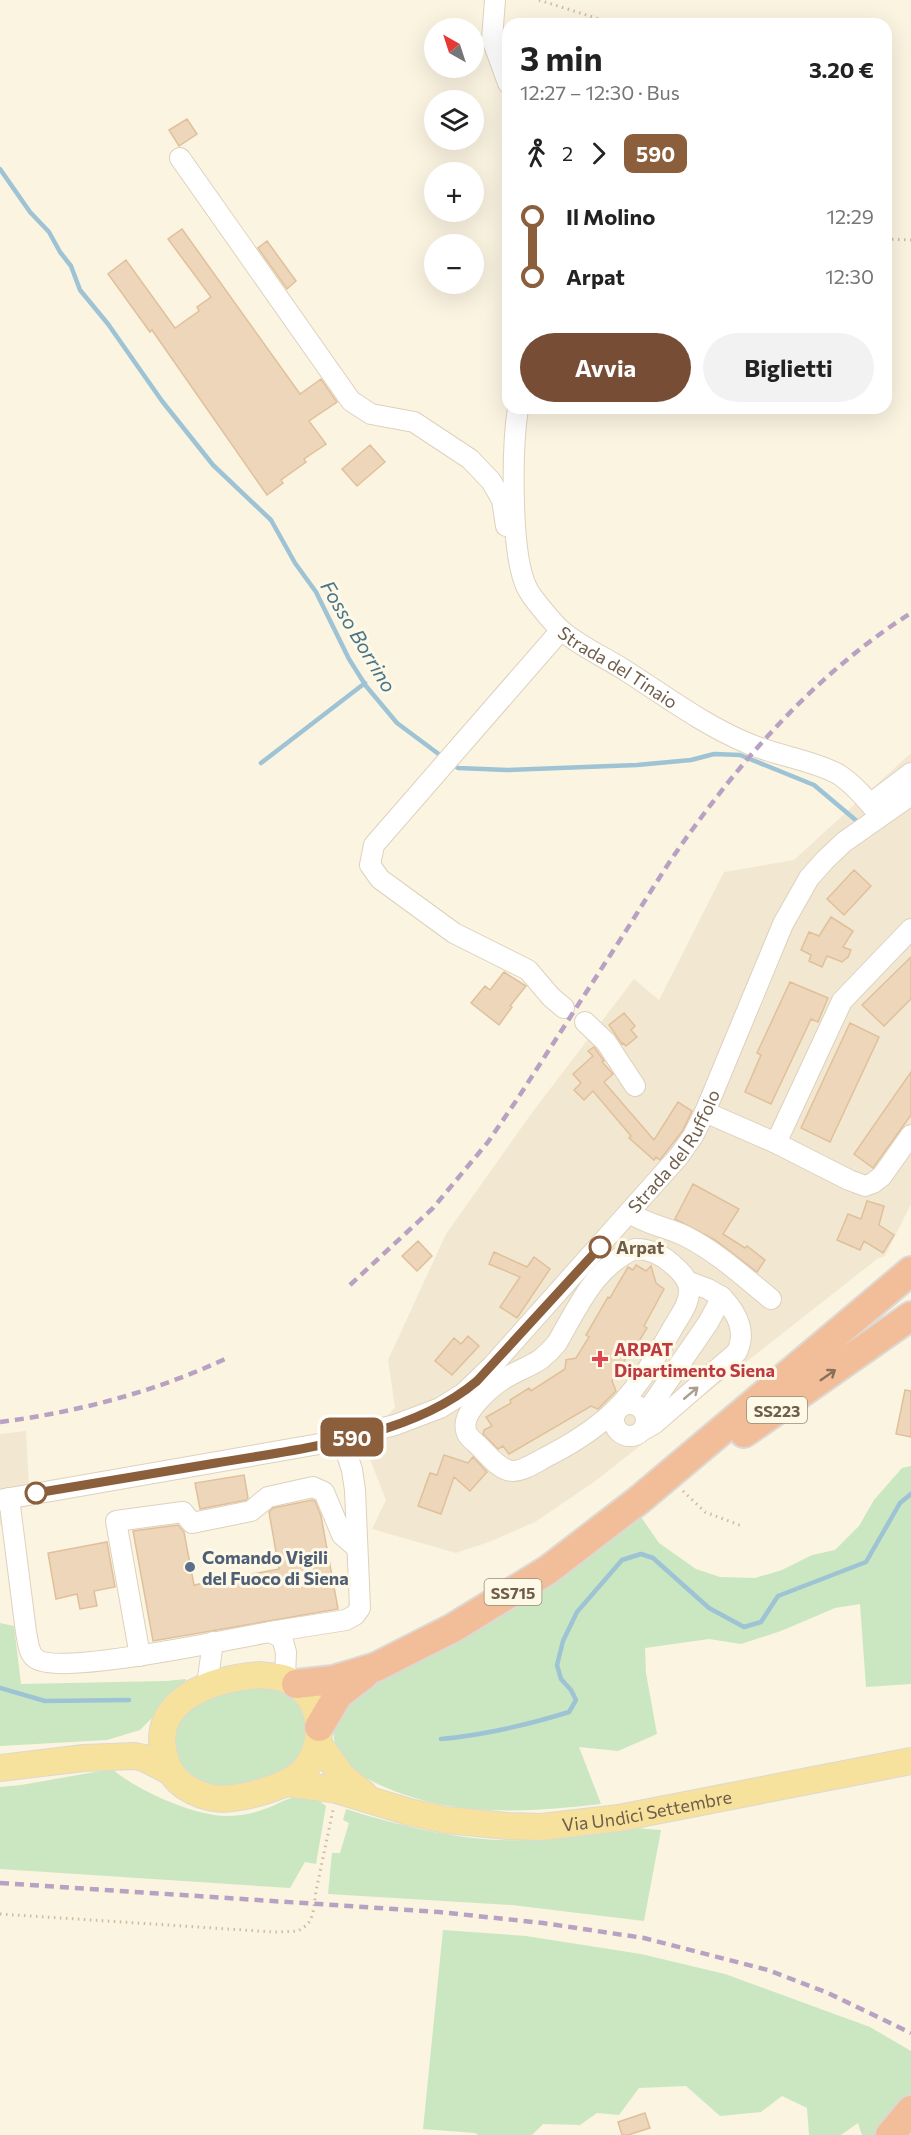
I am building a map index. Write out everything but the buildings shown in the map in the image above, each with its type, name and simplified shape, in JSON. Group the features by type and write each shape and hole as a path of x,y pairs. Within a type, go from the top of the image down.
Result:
{"highway":[{"name":"SS715","path":"290,1681 333,1680 375,1667 453,1628 515,1591 578,1549 639,1500 911,1271"},
{"name":"SS223","path":"639,1500 676,1479 911,1316"},
{"name":"SS715","path":"319,1735 338,1695 375,1667"}],"main road":[{"path":"0,1768 84,1758 134,1756 144,1758 169,1771 188,1789 203,1796 218,1799 254,1794 285,1783 305,1768 319,1735 312,1704 306,1694 290,1681 272,1676 246,1676 228,1678 207,1685 179,1704 165,1722 132,1742 84,1758"},
{"path":"165,1722 162,1740 169,1771"},
{"name":"Via Undici Settembre","path":"319,1735 342,1776 355,1788 380,1803"},
{"name":"Via Undici Settembre","path":"285,1783 337,1790 427,1816 472,1824 560,1826 664,1810 911,1761"}],"street":[{"path":"495,0 492,39 502,66"},
{"path":"180,158 351,401 371,414 414,422 470,459 491,481 502,500 510,545 517,556"},
{"name":"Strada del Tinaio","path":"517,414 514,470 517,556 527,589 561,630 691,715 750,745 820,766 839,775 875,810"},
{"path":"561,630 440,772 374,845 370,866 380,879 454,933 528,970 551,997 564,1008"},
{"path":"875,810 911,773"},
{"name":"Strada del Ruffolo","path":"4,1498 342,1439 411,1420 454,1399 477,1381 525,1330 679,1156 693,1136 705,1112 783,924 795,901 810,878 875,810 911,795"},
{"path":"776,1143 842,1001 911,929"},
{"path":"585,1022 606,1042 635,1086"},
{"path":"705,1112 865,1186 882,1176 911,1135"},
{"path":"630,1214 646,1223 698,1243 771,1299"},
{"path":"687,1281 722,1297 729,1304 742,1335 737,1352 654,1424 645,1421 638,1405 628,1404 618,1409 593,1429 560,1449 513,1471 493,1460 468,1436 465,1429 466,1417 480,1399 496,1385 551,1350 597,1278 622,1254 635,1249 646,1249 660,1255 673,1265 687,1281 689,1287 688,1302 649,1370 618,1409 615,1413 614,1424 625,1436 636,1436 645,1421 708,1323 722,1297"},
{"path":"525,1330 551,1350"},
{"path":"4,1498 26,1632 30,1652 34,1658 44,1662 67,1663 140,1656 346,1620 355,1615 361,1602 355,1490 352,1470 342,1439"},
{"path":"140,1656 116,1521 183,1512 192,1523 251,1511 268,1497 313,1487 324,1492 342,1535 357,1548"},
{"path":"270,1632 282,1638 285,1645 290,1681"},
{"path":"207,1685 213,1642"}],"path":[{"path":"539,0 596,18"},
{"path":"892,239 911,240"},
{"path":"676,1479 690,1500 705,1512 742,1526"},
{"path":"0,1914 263,1932 298,1930 307,1925 313,1913 337,1790"}],"shaded area":[{"path":"911,753 911,1204 885,1256 877,1259 594,1482 535,1522 489,1542 456,1553 372,1529 386,1500 364,1444 395,1407 388,1360 446,1234 534,1110 634,979 659,1000 724,872 794,860"},
{"path":"26,1431 30,1506 2,1511 3,1524 0,1525 0,1434"}],"green space":[{"path":"911,1466 911,1684 866,1687 860,1604 835,1608 781,1631 741,1644 709,1639 645,1648 646,1673 657,1734 618,1751 579,1747 601,1804 512,1810 454,1807 398,1792 370,1780 344,1760 338,1752 335,1743 335,1723 340,1711 352,1698 378,1681 466,1635 526,1599 641,1517 659,1543 696,1569 720,1577 755,1578 782,1570 812,1555 835,1550 859,1526 874,1500 902,1468"},
{"path":"0,1623 14,1626 21,1684 186,1679 183,1687 140,1730 107,1740 0,1746"},
{"path":"240,1686 283,1688 301,1706 310,1732 303,1756 283,1772 242,1787 212,1787 181,1772 174,1739 179,1719 203,1697"},
{"path":"112,1769 136,1785 166,1800 212,1815 249,1814 294,1797 302,1796 317,1800 326,1806 316,1864 305,1862 290,1888 0,1869 0,1787"},
{"path":"346,1809 413,1828 483,1839 541,1839 624,1828 661,1830 644,1921 512,1905 328,1894 332,1853 340,1853 349,1823 343,1820"},
{"path":"443,1930 526,1936 641,1954 725,1974 870,2027 911,2051 911,2099 880,2135 862,2135 858,2123 841,2135 809,2135 807,2108 782,2096 761,2112 720,2116 686,2086 639,2088 619,2115 597,2113 580,2125 543,2124 532,2135 478,2135 423,2129"}],"waterway":[{"name":"Fosso Borrino","path":"0,169 30,212 49,232 71,266 80,290 108,324 162,401 213,465 271,520 295,563 316,592 349,659 366,686 397,723 444,758"},
{"path":"261,763 365,683"},
{"name":"Fosso Borrino","path":"451,763 458,768 507,770 637,765 691,760 714,754 740,755 814,785 858,822"},
{"path":"441,1739 506,1729 569,1712 576,1700 561,1679 557,1665 563,1641 577,1612 622,1560 641,1554 653,1558 709,1608 744,1627 761,1622 778,1596 866,1562 900,1503 911,1494"},
{"path":"0,1688 45,1701 129,1700"}],"railway":[{"path":"350,1285 433,1208 488,1142 673,857 739,769 791,711 819,684 849,658 911,613"},
{"path":"0,1422 58,1413 115,1399 171,1381 225,1359"},
{"path":"0,1883 439,1912 543,1923 644,1938 768,1970 828,1993 911,2033"}],"bus line":[{"name":"590","path":"36,1493 319,1444 371,1432 425,1414 454,1399 477,1381 600,1247"}],"place":[{"name":"Arpat","path":"600,1247"},
{"name":"ARPAT Dipartimento Siena","path":"600,1359"},
{"name":"Comando Vigili del Fuoco di Siena","path":"190,1567"}]}
